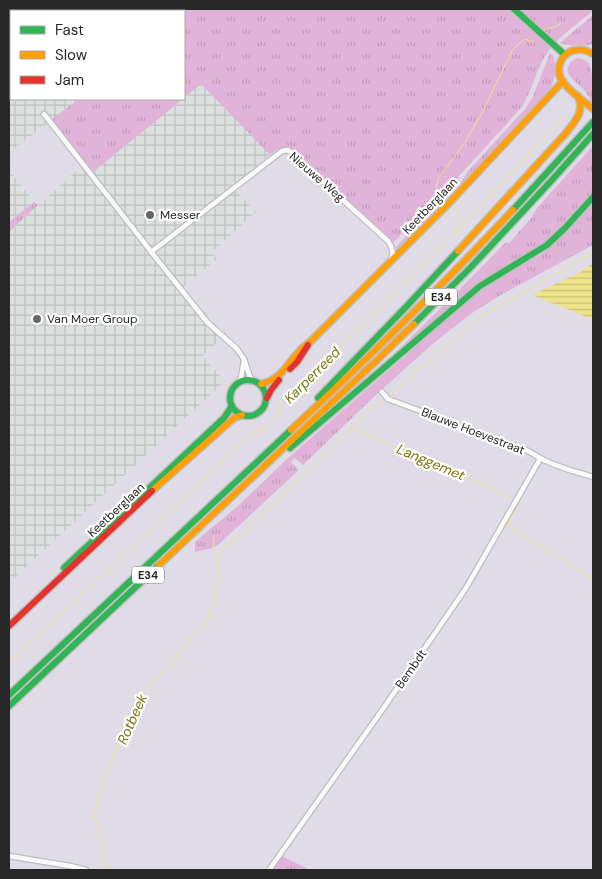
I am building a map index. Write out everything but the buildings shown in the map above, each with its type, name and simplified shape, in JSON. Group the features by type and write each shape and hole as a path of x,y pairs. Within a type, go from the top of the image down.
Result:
{"main road":[{"path":"514,9 564,56"},
{"path":"591,51 579,49 564,56 560,72 563,81 592,108"},
{"name":"Keetberglaan","path":"267,398 274,386 297,362 310,342 450,202 563,81"},
{"path":"310,412 316,400 405,308 566,133 579,116 580,103 578,96"},
{"name":"E34","path":"9,695 370,356 473,253 593,122"},
{"name":"E34","path":"9,706 375,362 458,280 593,134"},
{"path":"281,451 291,448 480,286 546,245 562,231 593,197"},
{"name":"Keetberglaan","path":"261,384 274,380 288,366 302,347 310,342"},
{"path":"246,380 253,380 261,384 267,398 264,408 259,413 251,416 242,415 236,411 230,401 234,387 246,380"},
{"name":"Keetberglaan","path":"9,620 224,418 232,406"},
{"name":"Keetberglaan","path":"9,626 180,466 234,418 242,415"}],"street":[{"path":"44,114 207,322 237,349 244,359 250,377 253,380"},
{"name":"Nieuwe Weg","path":"151,252 276,155 288,150 388,241 392,248 393,256 390,263"},
{"path":"238,383 241,378 244,359"},
{"name":"Blauwe Hoevestraat","path":"382,392 388,399 526,450 540,459 553,464 593,477"},
{"name":"Bembdt","path":"269,870 466,588 540,459"},
{"path":"9,856 86,870"}],"shaded area":[{"path":"9,9 115,9 10,10 10,100 78,100 9,153"},
{"path":"201,84 270,155 231,186 256,212 212,252 217,259 183,287 214,323 227,334 202,356 225,381 9,583 9,232 77,170 93,172 181,100 185,100 185,97"},
{"path":"9,170 34,202 9,222"},
{"path":"593,263 592,317 589,318 532,295 581,272"}],"green space":[{"path":"593,9 593,11 564,34 549,50 541,63 522,107 460,175 453,187 438,204 420,215 393,243 289,147 278,149 270,155 201,84 185,97 185,10 116,10"},
{"path":"593,15 593,44 577,46 560,43"},
{"path":"550,53 553,55 555,64 552,86 464,182 399,250 395,248 457,188 469,170 525,109 532,99"},
{"path":"578,58 587,62 590,67 593,84 592,104 587,93 572,79 568,72 570,64"},
{"path":"78,100 182,100 93,172 52,119"},
{"path":"593,146 593,194 562,227 541,246 513,262 381,367 506,242 509,243 532,217 536,209"},
{"path":"34,202 38,205 9,232 9,222"},
{"path":"593,203 593,245 499,296 472,313 435,342 380,391 303,465 295,458 291,462 299,470 218,545 195,552 195,542 240,504 287,459 473,296 497,278 540,255 554,244"},
{"path":"282,856 310,870 272,870"}],"waterway":[{"path":"544,30 561,23"},
{"path":"444,198 436,189 438,179 465,142 481,115 512,51 525,39 534,41"},
{"name":"Karperreed","path":"9,663 253,433 265,429 277,415 283,403 461,227 563,117"},
{"path":"453,233 458,220 458,213 454,207"},
{"path":"390,396 445,346 486,313 593,253"},
{"name":"Langgemet","path":"300,387 305,394"},
{"path":"216,556 297,482 371,408 384,401"},
{"name":"Langgemet","path":"349,427 512,497"},
{"name":"Langgemet","path":"520,501 507,525 593,579"},
{"name":"Rotbeek","path":"189,509 193,512"},
{"name":"Rotbeek","path":"213,547 214,535"},
{"name":"Rotbeek","path":"113,870 106,866 95,815 97,800 114,753 143,690 166,670 209,617 219,581 216,555"}],"traffic: fast":[{"path":"514,9 565,55"},
{"path":"513,210 593,122"},
{"path":"414,324 471,267 593,134"},
{"path":"290,448 480,286 547,245 593,197"},
{"path":"318,398 458,251"},
{"path":"248,380 255,381 261,385 265,391 266,398 265,405 261,411 255,415 248,416 241,415 235,411 231,405 230,398 231,391 235,385 241,381 248,380"},
{"path":"64,568 224,418 232,406"},
{"path":"9,695 291,430"},
{"path":"9,706 159,565"}],"traffic: slow":[{"path":"593,54 582,50 568,53 564,56 559,69 559,74 564,83 593,109"},
{"path":"261,384 282,372 297,353 450,202 563,81"},
{"path":"458,251 573,124 580,112 578,96"},
{"path":"291,430 404,322 513,210"},
{"path":"159,565 414,324"},
{"path":"152,491 234,418 242,415"}],"traffic: jam":[{"path":"290,369 308,345"},
{"path":"267,398 279,380"},
{"path":"9,626 152,491"}],"place":[{"name":"Messer","path":"150,215"},
{"name":"Van Moer Group","path":"37,319"}]}
